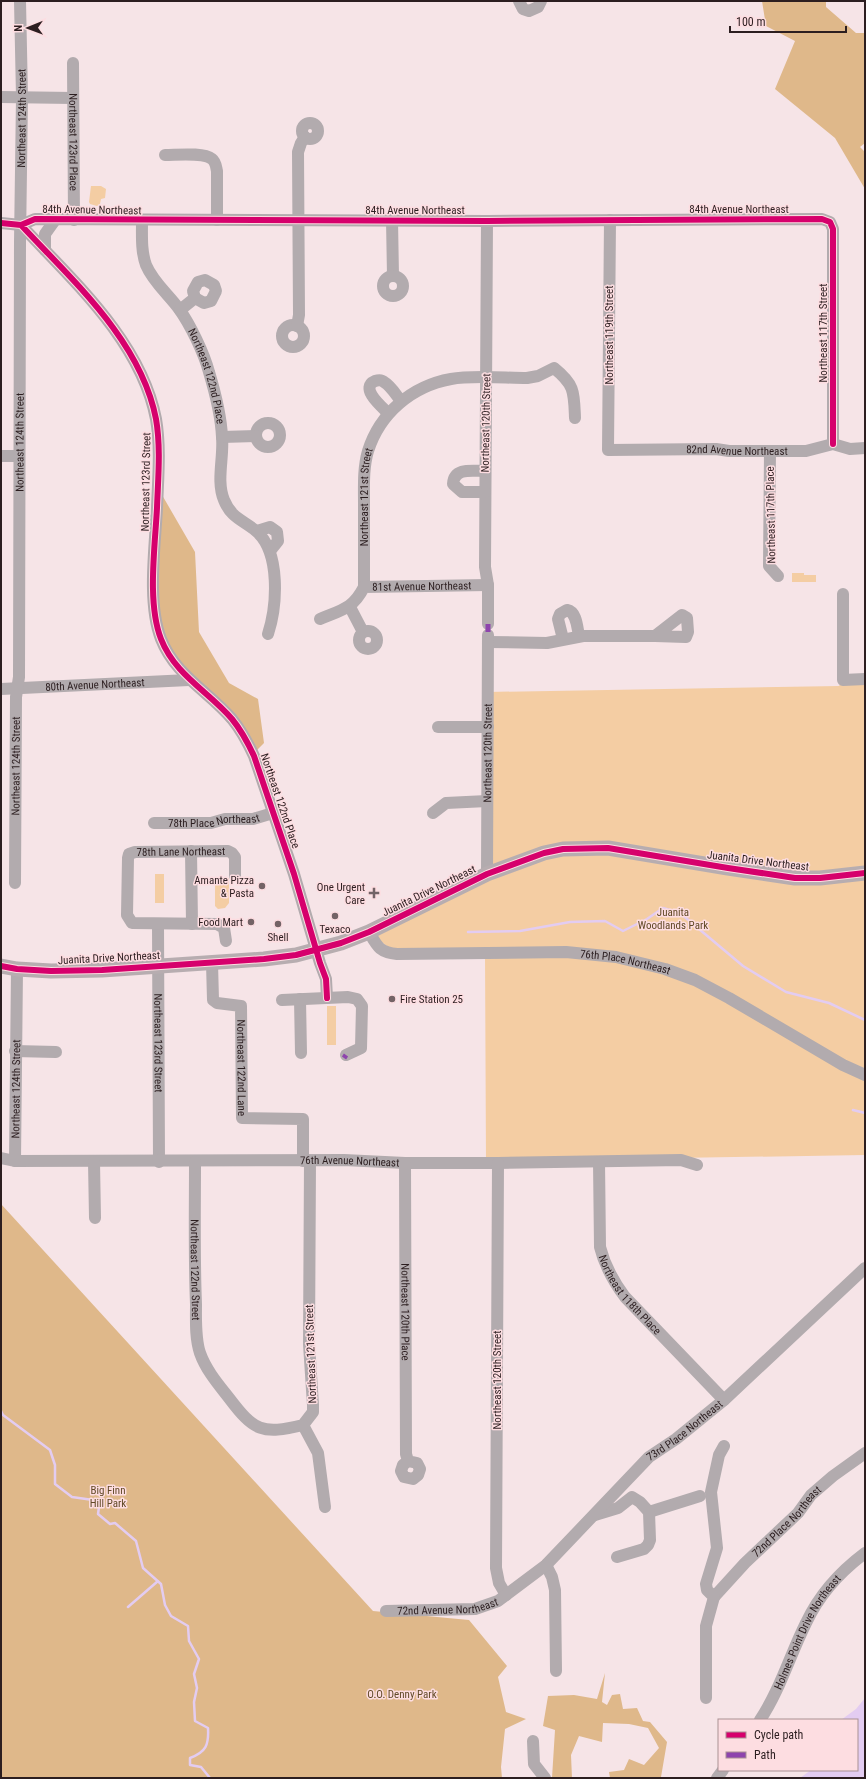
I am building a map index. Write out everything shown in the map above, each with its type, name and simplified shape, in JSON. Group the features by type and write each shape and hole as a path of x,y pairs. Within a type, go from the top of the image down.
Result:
{"main road":[{"name":"Juanita Drive Northeast","path":"1,966 17,969 51,971 87,971 277,958 316,950 341,943 369,932 487,874 544,853 563,849 608,848 795,878 820,878 865,873"}],"street":[{"name":"Northeast 124th Street","path":"15,883 17,689 19,677 20,242 22,97 20,1"},
{"path":"519,1 523,9 529,11 538,7 541,1"},
{"name":"Northeast 123rd Place","path":"73,63 74,220"},
{"path":"1,97 73,98"},
{"path":"297,326 300,315 298,152 305,137"},
{"path":"165,155 199,155 212,159 215,163 217,220"},
{"name":"84th Avenue Northeast","path":"1,222 21,225 36,219 486,221 822,219 830,222"},
{"name":"84th Avenue Northeast","path":"45,250 45,234 55,220"},
{"name":"Northeast 122nd Place","path":"142,220 142,246 148,270 180,310 201,349 208,370 214,392 222,437 221,486 224,500 239,520 256,531 270,551 274,566 274,617 268,634"},
{"path":"392,220 393,276"},
{"name":"Northeast 119th Street","path":"608,450 610,220"},
{"name":"Northeast 120th Street","path":"486,221 487,378 485,567 488,585 487,874"},
{"name":"Northeast 117th Street","path":"830,222 833,229 833,444"},
{"name":"Northeast 123rd Street","path":"21,225 100,310 123,339 139,368 152,399 156,420 158,446 154,607 161,640 177,667 189,680"},
{"path":"180,310 195,298"},
{"path":"395,407 421,388 436,382 453,378 526,378 538,376 554,368 567,379 574,394 575,418"},
{"path":"379,380 385,382 395,407 370,393 370,387 373,382 379,380"},
{"name":"Northeast 121st Street","path":"364,587 364,472 368,452 374,435 395,407"},
{"path":"222,437 256,436"},
{"name":"82nd Avenue Northeast","path":"608,450 716,449 729,451 770,452 806,451 833,444 850,449 865,448"},
{"name":"Northeast 117th Place","path":"770,452 769,566 778,576"},
{"path":"1,456 19,456"},
{"path":"485,492 462,492 454,484 454,478 457,474 463,471 486,471"},
{"name":"81st Avenue Northeast","path":"350,607 358,599 364,587 488,585"},
{"path":"843,594 843,680 865,679"},
{"path":"320,619 350,607 363,632"},
{"path":"563,639 558,619 564,610 571,611 574,615 579,636"},
{"path":"488,633 547,643 579,636 655,636"},
{"name":"Northeast 122nd Place","path":"189,680 231,718 241,731 254,756 298,887 326,979 327,998"},
{"name":"80th Avenue Northeast","path":"1,689 189,680"},
{"path":"438,727 488,727"},
{"path":"433,813 446,803 487,802"},
{"name":"78th Place Northeast","path":"154,823 211,823 225,819 253,819 273,813"},
{"name":"78th Lane Northeast","path":"158,924 136,924 130,921 127,915 128,858 130,853 228,851 232,853 234,857 235,876"},
{"path":"191,852 192,924"},
{"path":"158,924 217,924 224,928 226,941"},
{"name":"Northeast 123rd Street","path":"158,924 159,1162"},
{"name":"76th Place Northeast","path":"369,932 378,947 385,953 566,952 616,957 665,969 694,980 729,998 843,1065 865,1075"},
{"name":"Northeast 122nd Lane","path":"212,963 213,1000 217,1003 241,1006 242,1118 303,1119 306,1161"},
{"name":"Northeast 124th Street","path":"15,1161 17,969"},
{"path":"282,1000 357,998 362,1006 361,1048 346,1055"},
{"path":"300,999 301,1053"},
{"path":"15,1051 56,1052"},
{"name":"76th Avenue Northeast","path":"1,1158 15,1161 94,1162 344,1160 405,1163 681,1160 697,1165"},
{"name":"Northeast 121st Street","path":"303,1425 313,1412 314,1405 309,1344 306,1161"},
{"path":"94,1162 95,1218"},
{"name":"Northeast 122nd Street","path":"195,1162 195,1295 197,1342 200,1352 211,1374 242,1415 252,1425 268,1430 303,1425"},
{"name":"Northeast 118th Place","path":"599,1162 600,1247 603,1260 610,1275 625,1297 724,1400"},
{"name":"Northeast 120th Place","path":"405,1163 406,1454 408,1461"},
{"name":"Northeast 120th Street","path":"498,1163 496,1568 499,1583 506,1595"},
{"name":"73rd Place Northeast","path":"506,1595 546,1565 649,1458 676,1439 724,1400 865,1268"},
{"path":"303,1425 318,1453 325,1507"},
{"path":"706,1698 706,1626 714,1597 707,1590 706,1584 717,1548 711,1492 719,1455 724,1446"},
{"name":"72nd Place Northeast","path":"714,1597 746,1563 798,1513 811,1495 833,1476 865,1453"},
{"path":"649,1512 700,1496"},
{"path":"595,1515 618,1508 632,1498 640,1502 649,1512 650,1540 648,1545 644,1548 617,1557"},
{"name":"Holmes Point Drive Northeast","path":"761,1719 771,1703 806,1622 815,1606 829,1587 852,1562 865,1553"},
{"path":"546,1565 552,1577 555,1590 556,1671"},
{"name":"72nd Avenue Northeast","path":"386,1610 475,1609 498,1601 506,1595"},
{"path":"533,1741 534,1764 545,1778"}],"green space":[{"path":"762,1 826,1 826,7 856,33 865,33 865,143 860,147 865,152 865,189 835,138 775,89 795,41 766,26"},
{"path":"91,186 101,186 106,189 105,198 101,199 100,204 97,206 90,204 89,202"},
{"path":"158,488 195,552 199,632 229,683 258,699 264,743 255,752 189,680 157,624"},
{"path":"792,573 816,575 816,582 792,582"},
{"name":"Juanita Woodlands Park","path":"865,679 865,1155 486,1161 485,953 397,954 369,932 487,874 488,692 839,686 843,680"},
{"path":"155,874 164,874 164,903 155,903"},
{"path":"229,878 229,903 225,908 218,909 215,906 215,879"},
{"path":"327,1006 336,1006 336,1045 327,1045"},
{"path":"1,1204 373,1611 469,1620 507,1666 498,1677 506,1712 526,1719 505,1729 501,1767 502,1778 1,1778"},
{"path":"605,1673 602,1702 607,1705 612,1695 620,1694 623,1709 637,1708 643,1721 650,1722 667,1742 661,1777 610,1778 609,1772 624,1770 629,1759 644,1765 659,1748 648,1728 629,1724 603,1723 602,1742 579,1736 571,1755 572,1778 552,1778 555,1730 543,1726 548,1696 574,1695 597,1699"}],"shaded area":[{"path":"865,1698 865,1778 800,1778 810,1771 858,1771 858,1719 842,1719 856,1709"}],"waterway":[{"path":"468,932 520,931 570,922 605,921 623,931 647,919 663,908 680,913 743,966 786,992 829,1003 865,1020"},
{"path":"853,1110 865,1113"},
{"path":"1,1411 3,1415 50,1450 55,1465 55,1484 72,1497 93,1500 99,1507 98,1514 110,1524 115,1523 136,1541 143,1568 161,1584 165,1605 171,1616 188,1626 189,1641 199,1659 194,1674 197,1688 194,1702 195,1721 208,1728 207,1743 200,1753 190,1758 190,1765 201,1767 210,1778"},
{"path":"128,1607 158,1581"}],"marked path":[{"path":"488,624 488,632"}],"cycle path":[{"path":"1,223 21,225 35,219 487,221 822,219 830,222 833,229 833,444"},
{"path":"21,225 83,290 102,314 120,338 136,364 148,391 158,430 159,452 153,592 154,609 161,639 167,652 183,673 232,719 254,756 294,874 326,979 327,998"},
{"path":"1,966 17,969 51,971 102,970 264,959 296,955 341,943 369,932 487,874 544,853 563,849 608,848 795,878 820,878 865,873"}],"place":[{"name":"Amante Pizza & Pasta","path":"262,886"},
{"name":"One Urgent Care","path":"374,893"},
{"name":"Texaco","path":"335,916"},
{"name":"Food Mart","path":"251,922"},
{"name":"Shell","path":"278,924"},
{"name":"Fire Station 25","path":"392,999"}],"park label":[{"name":"Big Finn Hill Park","path":"108,1496"},
{"name":"O.O. Denny Park","path":"402,1694"}]}
